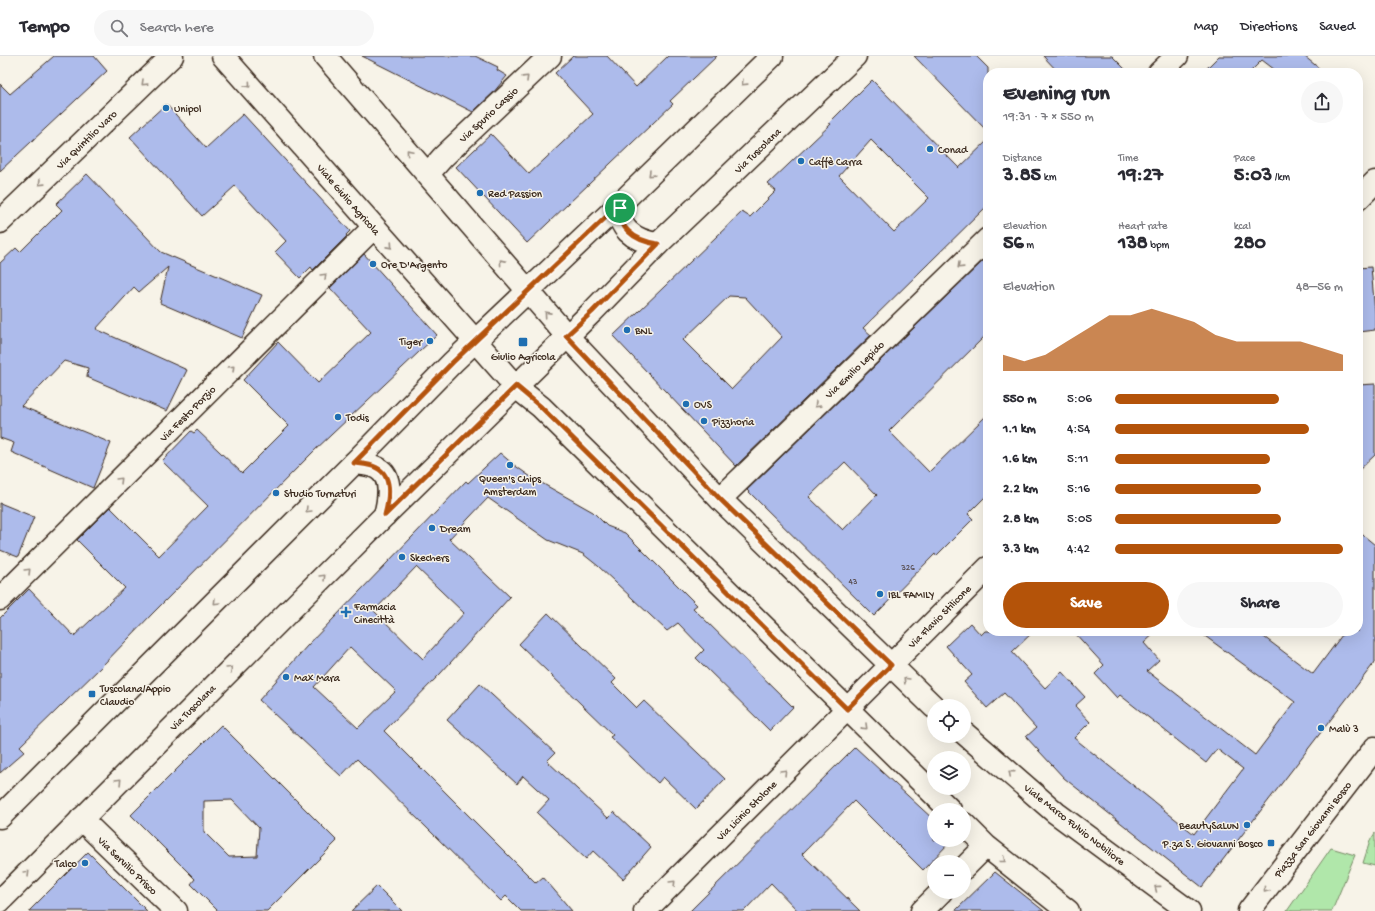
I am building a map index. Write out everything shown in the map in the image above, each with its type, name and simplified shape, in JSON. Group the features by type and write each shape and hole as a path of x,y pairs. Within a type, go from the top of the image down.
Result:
{"street":[{"name":"Via Quintilio Varo","path":"0,222 172,56"},
{"name":"Viale Giulio Agricola","path":"223,56 475,341"},
{"path":"326,56 566,336 720,499 927,700"},
{"name":"Via Spurio Cassio","path":"428,174 443,157 550,56"},
{"path":"0,817 475,341 623,201 772,56"},
{"name":"Via Tuscolana","path":"0,900 385,515 592,312 658,244 855,56"},
{"path":"1363,194 1375,182"},
{"path":"623,201 620,208 620,217 627,230 640,239 658,244"},
{"name":"Via Festo Porzio","path":"0,599 374,227"},
{"name":"Via Emilio Lepido","path":"720,499 983,244"},
{"path":"475,341 516,386 541,407 943,803"},
{"path":"354,463 377,468 385,476 389,488 385,515"},
{"name":"Via Flavio Stilicone","path":"847,709 983,573"},
{"name":"Via Licinio Stolone","path":"645,911 847,709"},
{"name":"Viale Marco Fulvio Nobiliore","path":"971,739 1056,812 1189,911"},
{"name":"Piazza San Giovanni Bosco","path":"1250,911 1375,748"},
{"name":"Via Servilio Prisco","path":"81,819 176,911"},
{"path":"971,831 986,846 1068,911"},
{"path":"971,861 986,846"},
{"path":"922,911 933,899"}],"green space":[{"path":"1375,833 1375,866 1363,863 1370,841"},
{"path":"1331,848 1355,855 1332,911 1287,911"}],"building":[{"path":"54,56 94,56 107,71 0,171 0,84 10,94"},
{"path":"362,56 475,56 498,67 497,70 507,76 493,93 473,112"},
{"path":"573,56 607,56 636,87 668,56 717,56 670,101 673,104 527,243 456,167 491,134 529,174 593,114 555,73"},
{"path":"914,56 976,56 988,68 983,68 983,127"},
{"path":"1043,56 1112,56 1124,68 1054,68"},
{"path":"1219,56 1304,56 1319,68 1272,68 1262,60 1254,68 1207,68"},
{"path":"872,80 959,168 983,145 983,210 863,328 871,335 736,466 613,336 742,212 750,217 776,191 768,184 831,124 829,123","holes":["871,140 929,198 894,232 839,176","729,296 745,297 782,337 732,389 683,340"]},
{"path":"166,104 206,148 243,114 350,231 346,235 347,236 313,270 311,267 300,278 275,252 286,241 235,186 202,216 130,137"},
{"path":"87,174 161,252 262,295 242,338 160,303 168,267 139,292 134,287 96,329 187,370 167,411 87,377 88,368 64,361 21,406 111,443 93,488 11,452 14,443 0,438 0,263 16,248 20,252 62,210 56,204"},
{"path":"364,254 437,335 314,451 103,665 20,746 25,751 0,773 0,618 29,589 74,636 125,588 77,540 110,507 159,556 208,506 162,461 191,431 194,433 197,430 242,473 289,426 243,380 278,342 318,383 371,332 330,288"},
{"path":"983,261 983,338 889,431 929,472 983,419 983,499 968,514 973,519 936,556 935,554 874,616 747,490","holes":["845,462 877,495 843,530 809,497"]},
{"path":"1371,267 1375,330 1363,331 1363,268"},
{"path":"1375,384 1375,455 1363,466 1363,385"},
{"path":"500,453 531,477 593,512 607,526 625,533 697,605 693,608 793,707 770,731 696,658 704,650 678,623 667,631 598,566 583,554 548,540 488,498 449,539 510,597 440,674 384,731 536,883 543,877 572,911 521,911 506,896 501,901 357,759 341,776 259,700 307,646 466,481 468,483","holes":["416,567 464,613 423,659 374,611","350,647 396,691 358,728 314,687"]},
{"path":"0,503 34,517 18,557 0,550"},
{"path":"1363,535 1375,545 1375,662 1202,887 1064,778 1026,737 1036,728 1004,693 987,708 964,682 972,675 946,646 970,623 981,635 983,633 983,636 1029,636 1012,652 1045,688 1062,672 1085,697 1075,706 1090,722 1074,738 1194,834 1243,769 1217,749 1206,763 1120,695 1117,698 1095,674 1104,665 1078,636 1152,636 1144,643 1159,660 1147,671 1255,755 1295,702 1205,636 1263,636 1313,674 1341,636 1363,636"},
{"path":"548,613 616,679 612,683 637,708 644,701 725,779 696,809 663,777 658,783 610,737 613,735 519,644"},
{"path":"480,684 555,753 547,761 608,818 614,812 651,847 623,879 593,851 586,859 537,813 549,800 523,776 517,784 447,720"},
{"path":"221,725 337,841 267,911 218,911 191,884 195,879 131,815","holes":["232,800 259,828 257,856 229,857 204,832 204,801"]},
{"path":"855,747 927,814 927,847 945,847 938,855 927,855 927,866 923,870 854,801 802,854 860,911 798,911 771,883 744,911 690,911"},
{"path":"88,852 147,911 29,911"},
{"path":"995,872 1044,911 955,911 967,899 971,899 971,895"},
{"path":"377,886 402,911 351,911"}],"place":[{"name":"Unipol","path":"166,108"},
{"name":"Conad","path":"930,149"},
{"name":"Caffè Carra","path":"801,161"},
{"name":"Red Passion","path":"480,193"},
{"name":"Ore D'Argento","path":"373,264"},
{"name":"BNL","path":"627,330"},
{"name":"Tiger","path":"430,341"},
{"name":"Giulio Agricola","path":"523,342"},
{"name":"OVS","path":"686,404"},
{"name":"Todis","path":"338,417"},
{"name":"Pizzhoria","path":"704,421"},
{"name":"Queen's Chips Amsterdam","path":"510,465"},
{"name":"Studio Turnaturi","path":"276,493"},
{"name":"Dream","path":"432,528"},
{"name":"Skechers","path":"402,557"},
{"name":"IBL FAMILY","path":"880,594"},
{"name":"Farmacia Cinecittà","path":"346,612"},
{"name":"Max Mara","path":"286,677"},
{"name":"Tuscolana/Appio Claudio","path":"92,694"},
{"name":"Malù 3","path":"1321,728"},
{"name":"BeautySaLuN","path":"1247,825"},
{"name":"P.za S. Giovanni Bosco","path":"1271,843"},
{"name":"Talco","path":"85,863"}],"route":[{"path":"623,201 620,208 621,221 627,230 634,236 644,241 658,244 592,312 566,336 720,499 891,665 847,709 541,407 516,386 385,515 389,488 383,472 373,466 354,463 453,362 623,201"}]}
